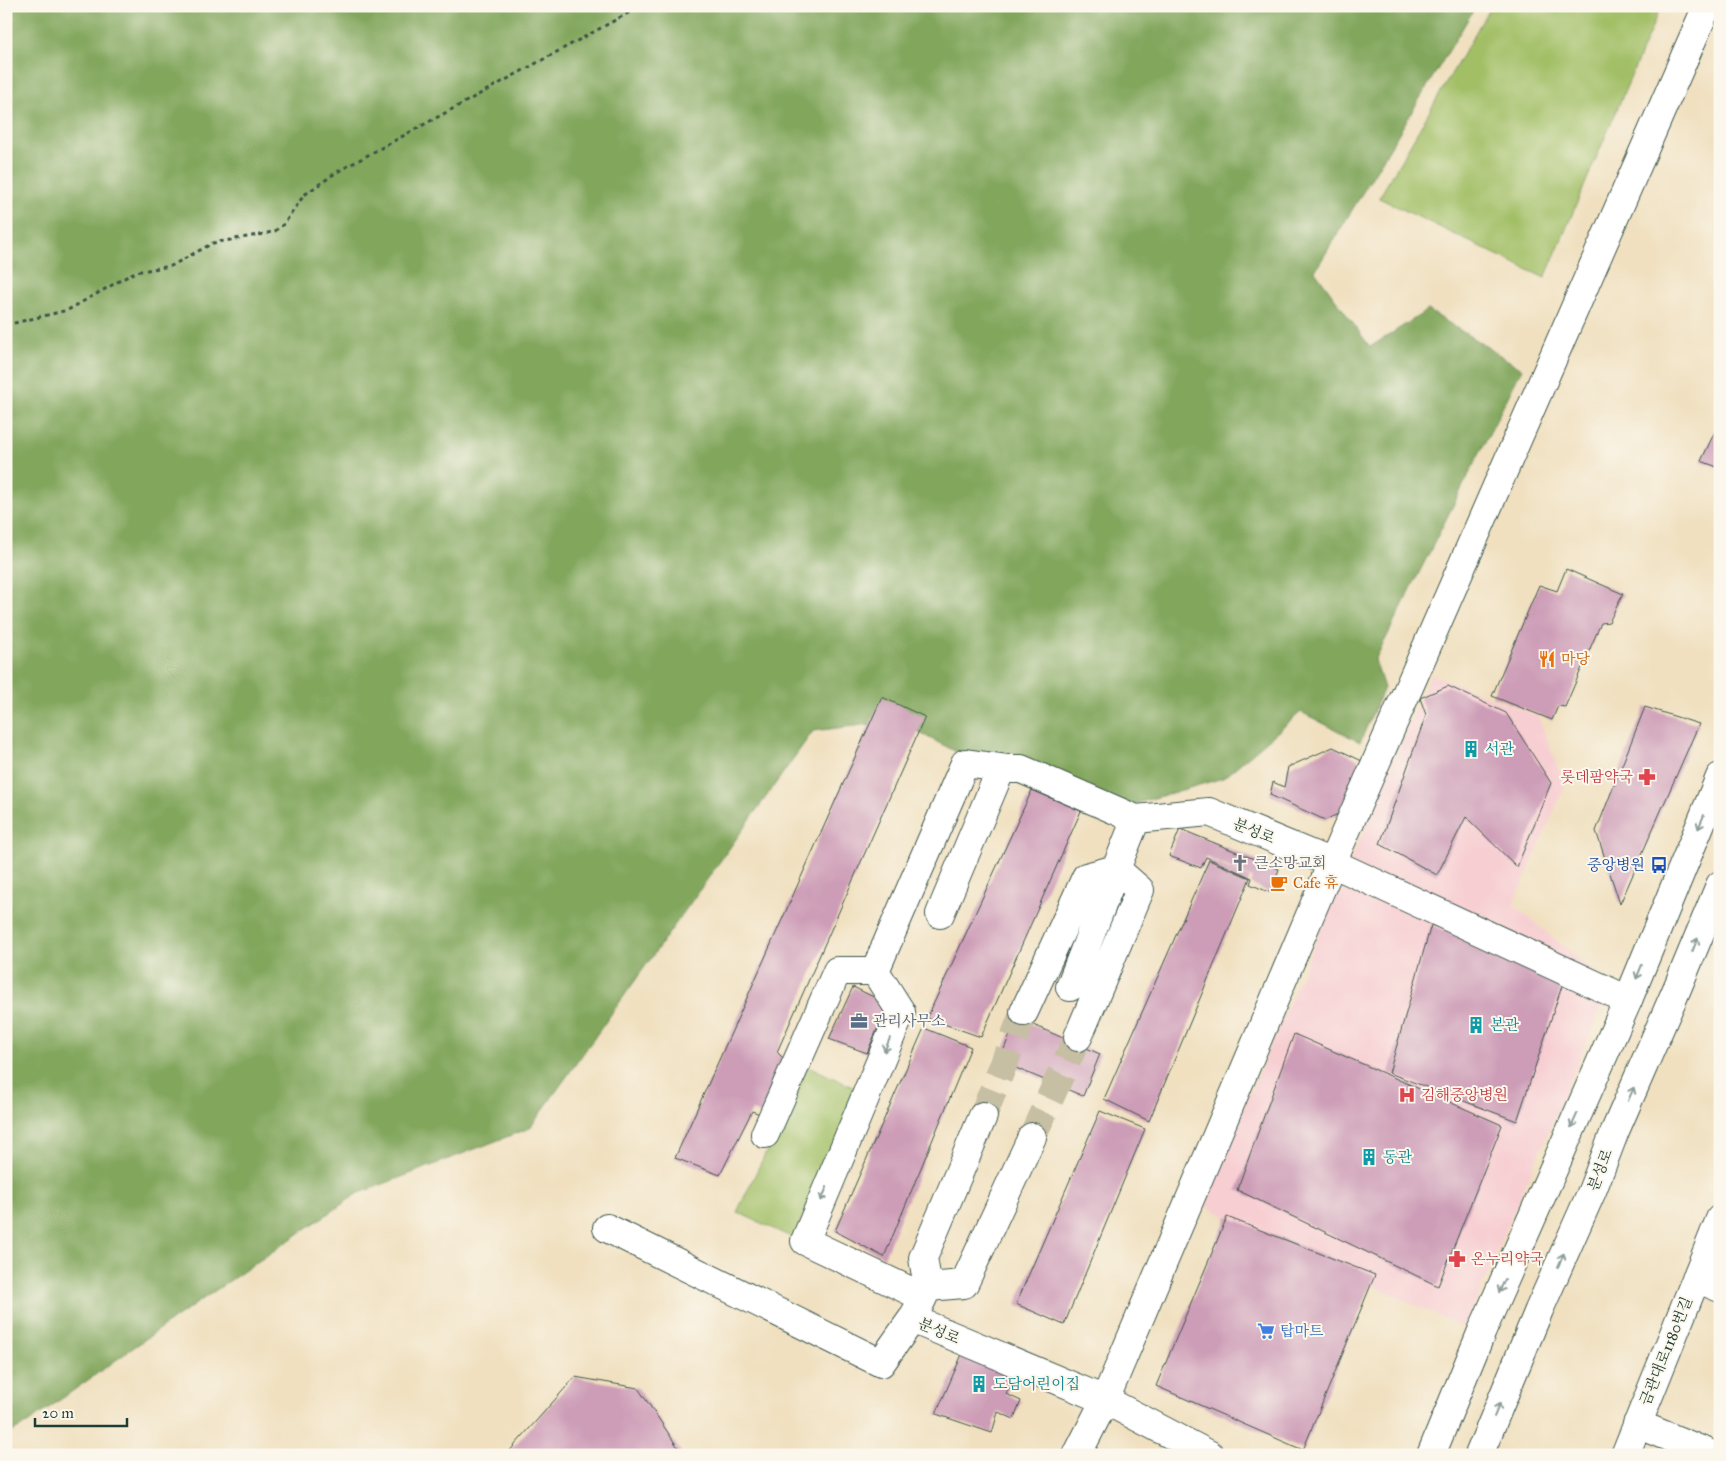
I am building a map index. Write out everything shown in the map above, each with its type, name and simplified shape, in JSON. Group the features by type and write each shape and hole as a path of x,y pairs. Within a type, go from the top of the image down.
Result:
{"street":[{"path":"1077,1455 1105,1400 1332,863 1707,6"},
{"path":"876,971 966,763 1021,769 1136,819 1070,987"},
{"path":"940,914 1001,768"},
{"path":"1430,1455 1482,1331 1628,1000 1720,777"},
{"name":"분성로","path":"1136,819 1208,812 1332,863 1628,1000"},
{"path":"1024,1012 1086,877 1116,869"},
{"path":"1078,1037 1140,890 1116,869"},
{"name":"분성로","path":"1478,1455 1592,1191 1615,1131 1720,885"},
{"path":"765,1134 837,971 876,971"},
{"path":"876,971 901,1012 805,1241 921,1301 964,1284 1032,1137"},
{"path":"921,1301 923,1258 983,1116"},
{"name":"금관대로1180번길","path":"1625,1455 1637,1424 1708,1283 1720,1220"},
{"name":"분성로","path":"607,1228 881,1363 921,1301 1210,1455"},
{"name":"금관대로1180번길","path":"1637,1424 1713,1455"}],"path":[{"path":"6,325 68,310 135,272 171,266 213,243 275,231 284,224 304,195 337,172 641,6"}],"shaded area":[{"name":"김해중앙병원","path":"1431,674 1538,716 1565,786 1513,905 1611,985 1464,1328 1202,1205"}],"green space":[{"path":"6,6 1476,6 1315,271 1370,347 1428,310 1522,369 1375,660 1384,688 1360,742 1301,712 1223,778 1086,818 896,721 813,731 530,1128 357,1194 178,1316 29,1422 6,1436"},
{"path":"1491,6 1661,6 1545,278 1379,198"},
{"path":"808,1066 859,1090 793,1238 737,1212"}],"building":[{"path":"1720,421 1720,468 1701,461"},
{"name":"마당","path":"1566,569 1623,594 1609,622 1601,623 1565,707 1558,706 1552,720 1492,696 1539,585 1557,591"},
{"name":"서관","path":"1448,686 1506,713 1551,783 1517,867 1466,817 1437,875 1380,844 1426,715 1420,698"},
{"path":"882,697 925,717 777,1052 790,1065 768,1117 752,1111 720,1175 675,1158"},
{"name":"롯데팜약국","path":"1645,707 1699,724 1620,904 1596,831"},
{"path":"1333,747 1364,762 1347,810 1325,820 1270,795 1273,782 1284,787 1288,767"},
{"path":"1032,790 1081,811 981,1037 927,1018"},
{"name":"큰소망교회","path":"1180,829 1279,869 1271,893 1250,884 1252,878 1206,857 1201,868 1169,856"},
{"path":"1209,860 1250,878 1149,1121 1104,1099"},
{"name":"본관","path":"1431,925 1565,977 1517,1121 1389,1073"},
{"name":"관리사무소","path":"853,987 888,1004 867,1053 829,1039"},
{"path":"1017,1018 1100,1054 1083,1096 999,1061"},
{"path":"924,1028 971,1047 884,1257 835,1231"},
{"name":"동관","path":"1294,1034 1502,1125 1438,1286 1237,1190"},
{"path":"1100,1111 1145,1129 1064,1325 1016,1304"},
{"name":"탑마트","path":"1227,1217 1375,1275 1303,1450 1156,1386"},
{"name":"도담어린이집","path":"963,1352 1014,1374 1006,1394 1021,1401 1014,1419 998,1412 992,1433 936,1414"},
{"path":"575,1377 638,1388 683,1455 506,1455"},
{"path":"838,1449 846,1455 834,1455"}],"tunnel":[{"path":"983,1116 1024,1012"},
{"path":"1032,1137 1078,1037"}],"place":[{"name":"마당","path":"1547,659"},
{"name":"서관","path":"1471,749"},
{"name":"롯데팜약국","path":"1647,777"},
{"name":"큰소망교회","path":"1240,863"},
{"name":"중앙병원","path":"1659,865"},
{"name":"Cafe 휴","path":"1279,883"},
{"name":"관리사무소","path":"859,1021"},
{"name":"본관","path":"1476,1025"},
{"name":"김해중앙병원","path":"1407,1095"},
{"name":"동관","path":"1369,1157"},
{"name":"온누리약국","path":"1457,1259"},
{"name":"탑마트","path":"1266,1331"},
{"name":"도담어린이집","path":"979,1384"}]}
